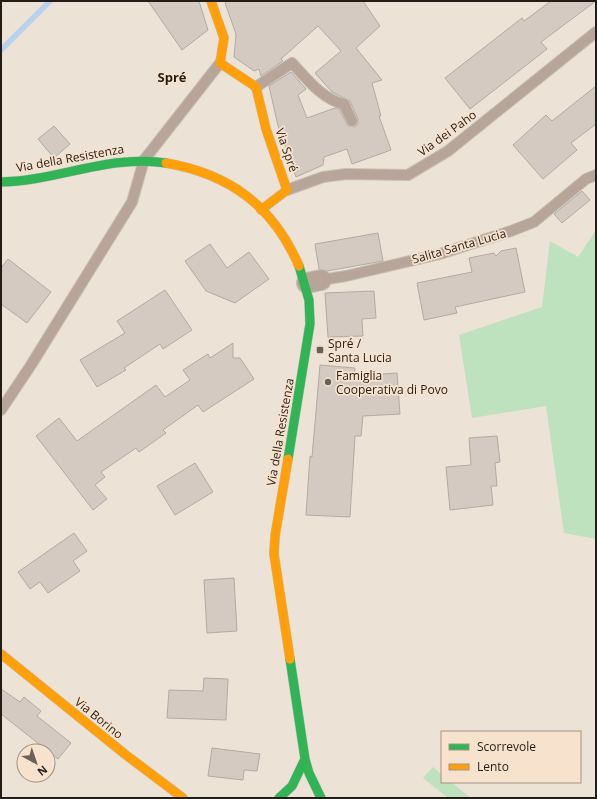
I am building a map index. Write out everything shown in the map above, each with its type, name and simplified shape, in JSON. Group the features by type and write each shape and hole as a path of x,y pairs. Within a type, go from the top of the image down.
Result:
{"street":[{"path":"211,1 224,38 220,63 256,87"},
{"name":"Via Spré","path":"256,87 266,129 287,190 261,210"},
{"name":"Via della Resistenza","path":"1,182 34,179 116,162 144,160 185,166 221,179 242,192 272,221 300,264 314,282 310,302 308,344 275,536 274,554 305,759 309,773 321,798"},
{"name":"Via Borino","path":"1,654 132,760 183,798"},
{"path":"289,794 305,759"}],"lane":[{"name":"Via dei Paho","path":"287,190 323,177 346,174 408,175 448,151 596,32"},
{"path":"1,410 31,365 132,202 144,160 220,63"},
{"path":"256,87 292,63 327,96 335,102 344,104 352,121"},
{"name":"Salita Santa Lucia","path":"314,282 440,254 511,231 534,222 586,179 596,175"}],"green space":[{"path":"596,230 596,539 564,533 546,406 472,418 459,335 542,307 550,241 578,257"},
{"path":"433,767 441,774 441,783 452,783 471,798 448,798 423,778"}],"building":[{"path":"148,1 199,1 208,30 182,50"},
{"path":"228,1 363,1 380,26 356,48 382,80 372,83 381,116 379,116 391,150 352,164 347,149 324,157 323,165 296,177 278,126 269,86 291,72 306,89 298,95 307,118 335,108 339,109 348,126 355,127 358,124 358,119 350,101 332,92 315,73 341,51 318,26 281,59 283,61 261,76 259,69 254,71 234,57 236,34 225,3"},
{"path":"551,1 596,1 541,42 547,49 470,109 445,78 522,18 524,21"},
{"path":"596,86 596,124 571,143 577,150 543,179 513,145 546,115 552,121"},
{"path":"54,126 70,144 54,158 38,139"},
{"path":"582,191 590,200 562,223 554,214"},
{"path":"378,233 383,261 327,271 319,269 315,244"},
{"path":"210,244 227,268 249,252 269,279 235,303 206,291 185,261"},
{"path":"516,248 525,292 455,307 457,313 424,320 417,283 472,272 469,258 494,253 496,256 501,251"},
{"path":"8,259 51,292 27,323 1,304 1,268"},
{"path":"165,290 192,330 163,349 160,344 124,368 126,370 97,387 80,360 125,333 117,321"},
{"path":"374,291 376,318 362,319 363,336 328,337 325,293"},
{"path":"233,343 233,358 240,358 254,379 203,412 198,405 163,430 166,433 139,452 136,448 101,472 105,477 95,485 107,499 93,510 36,436 59,418 77,441 156,385 165,397 190,380 183,370 208,354 210,358"},
{"path":"320,365 355,368 354,376 397,373 400,414 363,416 361,436 355,436 350,517 306,515 310,456 312,457"},
{"path":"497,436 500,462 495,463 497,486 491,486 493,505 450,510 446,467 471,465 469,438"},
{"path":"195,463 213,492 175,515 157,486"},
{"path":"74,533 87,551 73,561 80,571 48,593 40,582 30,589 18,572"},
{"path":"234,578 237,631 207,633 204,580"},
{"path":"204,678 228,679 226,720 167,718 169,690 203,691"},
{"path":"1,689 20,702 24,697 41,711 37,716 71,743 58,759 56,757 56,743 38,743 1,714"},
{"path":"212,748 260,754 257,771 244,770 243,780 208,776"}],"waterway":[{"path":"1,50 50,1"}],"traffic: fast":[{"path":"1,182 22,181 124,162 145,161 166,163"},
{"path":"288,459 310,324 309,300 299,266"},
{"path":"290,659 305,759 309,773 321,798"},
{"path":"279,798 292,786 305,759"}],"traffic: slow":[{"path":"211,1 224,38 220,63 256,87 266,129 287,190 261,210"},
{"path":"166,163 189,168 210,175 247,196 276,226 299,266"},
{"path":"288,459 275,536 274,554 290,659"},
{"path":"1,654 126,755 183,798"}],"place":[{"name":"Spré / Santa Lucia","path":"320,350"},
{"name":"Famiglia Cooperativa di Povo","path":"328,382"}],"district":[{"name":"Spré","path":"172,77"}]}
